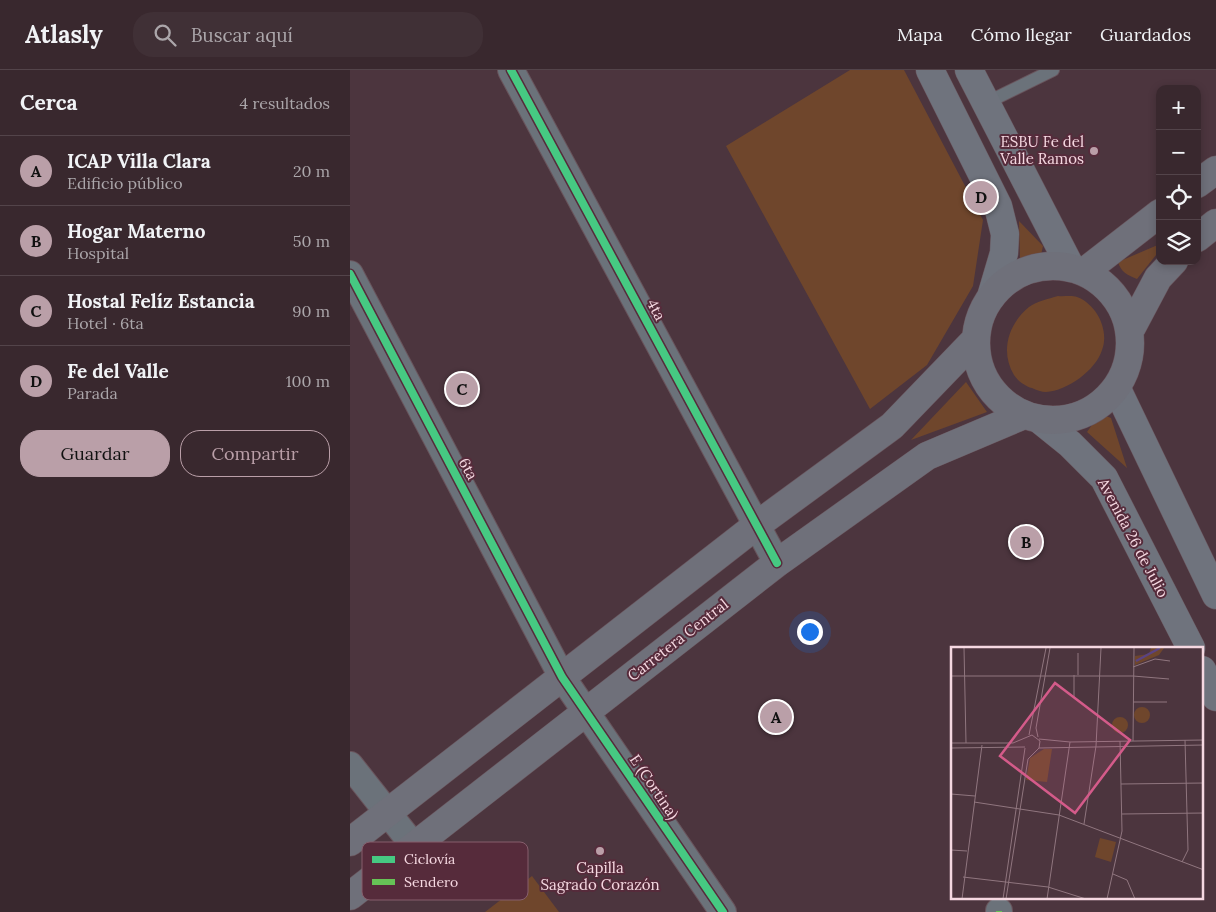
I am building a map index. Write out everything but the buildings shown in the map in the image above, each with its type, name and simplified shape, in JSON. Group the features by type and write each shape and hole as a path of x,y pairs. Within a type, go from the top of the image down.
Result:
{"main road":[{"path":"930,70 998,206 1005,234 1004,253 991,297"},
{"path":"969,70 1078,270"},
{"path":"1201,181 1216,170"},
{"path":"1078,270 1156,217"},
{"path":"1201,235 1216,223"},
{"path":"1132,327 1158,278 1170,265"},
{"path":"1048,266 1078,270 1100,280 1114,293 1124,308 1132,327 1132,350 1126,370 1117,389 1100,403 1081,414 1060,420 1031,417 1005,404 989,388 979,369 974,341 981,313 991,297 1006,282 1026,271 1048,266"},
{"path":"350,842 757,526 892,426 974,341"},
{"path":"1117,389 1216,595"},
{"name":"Carretera Central","path":"419,842 777,562 927,456 1031,417"},
{"name":"Avenida 26 de Julio","path":"1031,417 1070,444 1104,478 1190,647"},
{"path":"1204,674 1216,697"},
{"name":"Carretera Central","path":"350,896 362,887"}],"street":[{"name":"4ta","path":"511,70 777,562"},
{"name":"6ta","path":"350,274 562,677"},
{"name":"E (Cortina)","path":"562,677 723,912"},
{"path":"350,765 411,842"}],"lane":[{"path":"986,103 1053,70"}],"shaded area":[{"path":"850,70 904,70 983,220 973,286 927,365 870,409 726,146"},
{"path":"1019,221 1043,246 1041,255 1026,263 1020,260"},
{"path":"1156,246 1156,255 1137,279 1123,271 1118,262"},
{"path":"1058,296 1077,297 1095,311 1102,325 1103,345 1099,358 1080,378 1063,388 1043,392 1024,385 1014,375 1007,357 1008,339 1016,322 1029,307"},
{"path":"966,382 987,412 911,440"},
{"path":"1106,416 1111,418 1127,468 1087,432 1094,422"},
{"path":"532,876 559,912 485,912 501,900 528,900 528,879"}],"cycle path":[{"path":"511,70 777,563"},
{"path":"350,274 562,677 723,912"}],"place":[{"name":"ESBU Fe del Valle Ramos","path":"1094,151"},
{"name":"Fe del Valle","path":"981,197"},
{"name":"Hostal Felíz Estancia","path":"462,389"},
{"name":"Hogar Materno","path":"1026,542"},
{"name":"ICAP Villa Clara","path":"776,717"},
{"name":"Capilla Sagrado Corazón","path":"600,851"}]}
